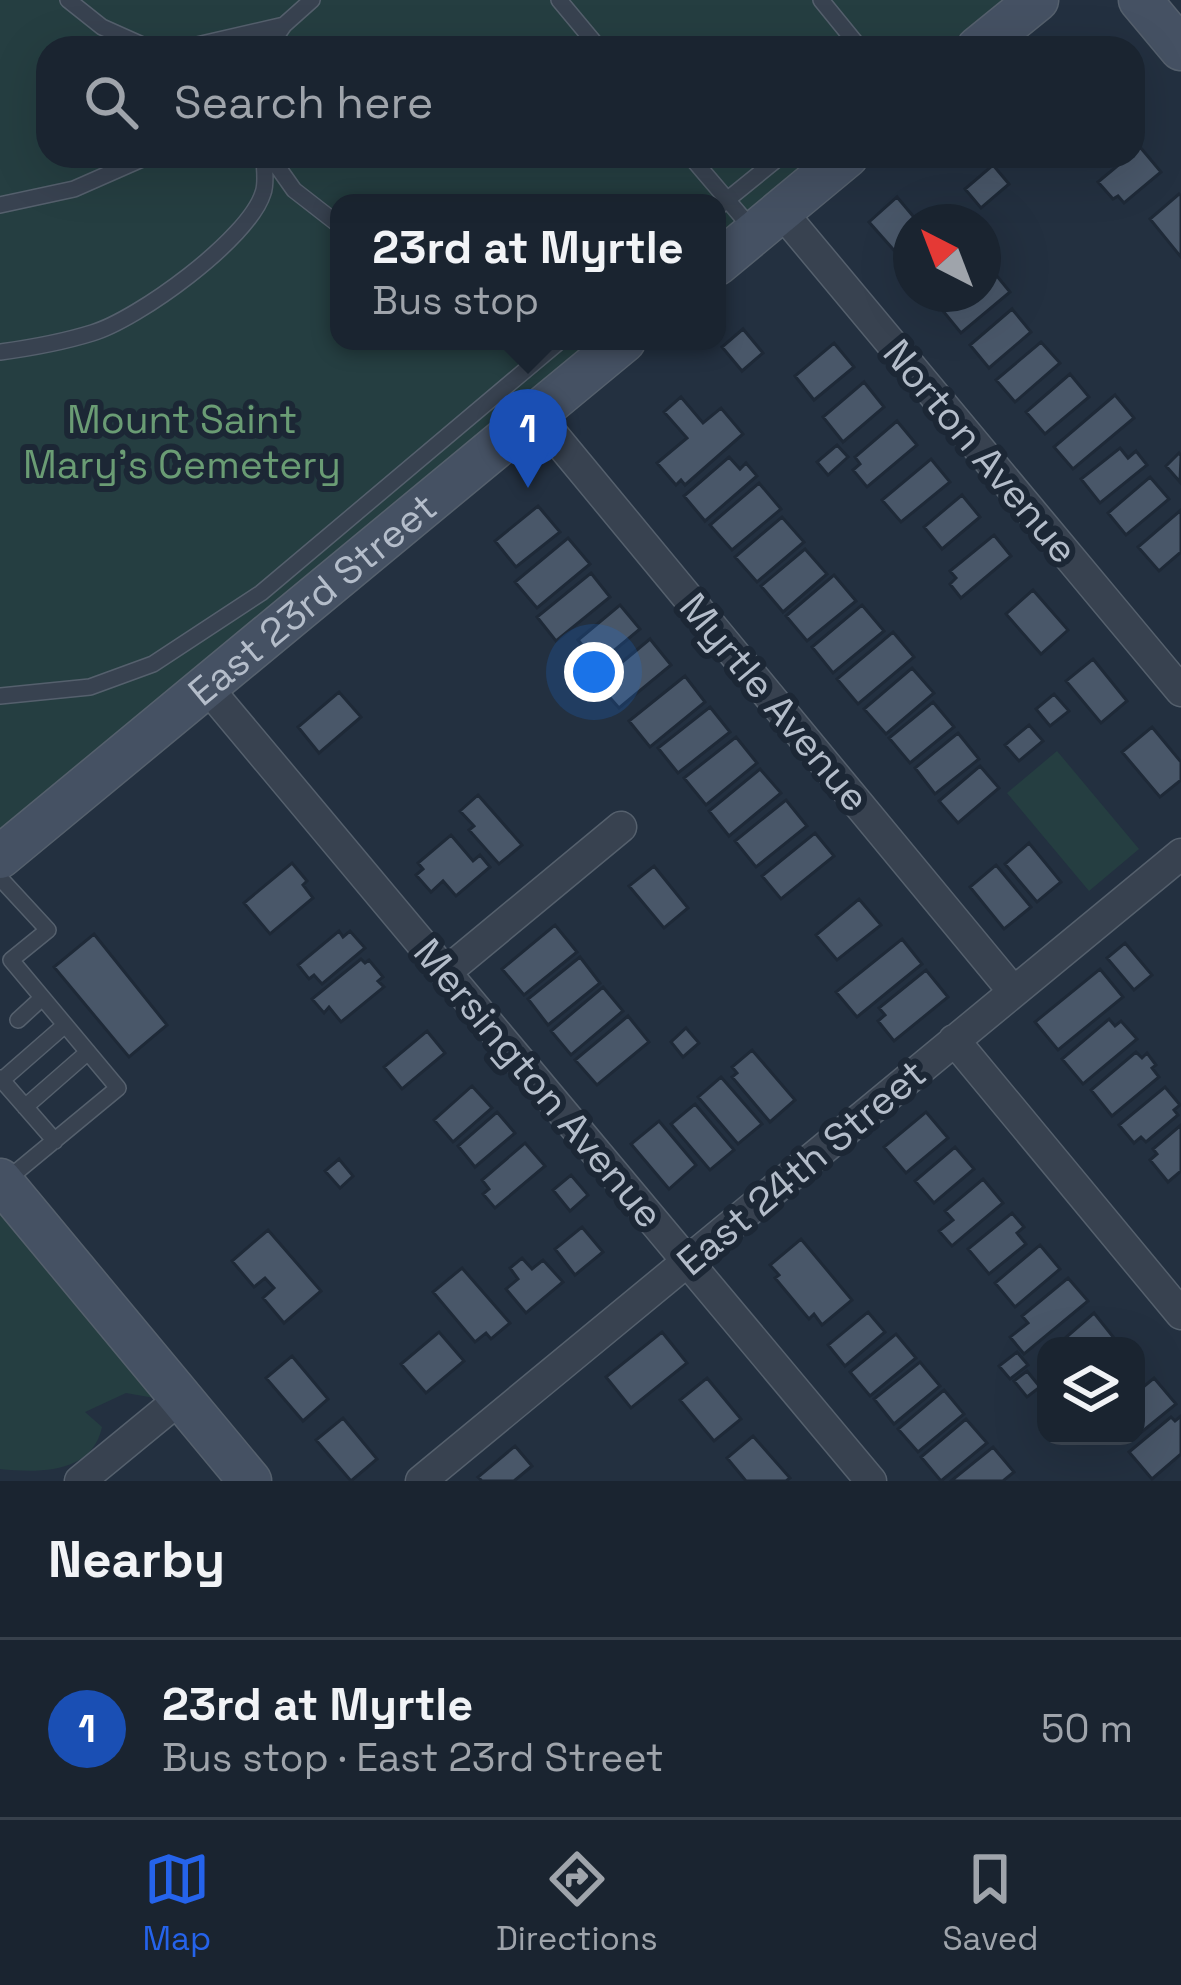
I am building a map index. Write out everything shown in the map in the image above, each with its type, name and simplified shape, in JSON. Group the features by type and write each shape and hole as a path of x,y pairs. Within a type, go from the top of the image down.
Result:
{"main road":[{"path":"992,36 1036,0"},
{"path":"1140,0 1181,49"},
{"path":"726,256 832,168"},
{"name":"East 23rd Street","path":"0,856 613,350"},
{"path":"1,1182 250,1481"}],"street":[{"name":"Norton Avenue","path":"768,221 1181,691"},
{"name":"Myrtle Avenue","path":"536,414 1013,991"},
{"name":"Mersington Avenue","path":"206,686 871,1481"},
{"path":"446,972 621,827"},
{"name":"East 24th Street","path":"421,1481 1181,854"},
{"path":"954,1040 1181,1314"},
{"path":"80,1481 181,1398"}],"lane":[{"path":"68,0 102,27 122,36"},
{"path":"278,36 312,0"},
{"path":"820,0 850,36"},
{"path":"558,2 588,36"},
{"path":"236,36 284,25"},
{"path":"0,205 74,189 122,168"},
{"path":"0,352 96,333 148,306 249,220 265,191 266,168"},
{"path":"277,168 294,190 330,217"},
{"path":"698,168 715,194"},
{"path":"726,201 766,168"},
{"path":"726,205 768,221"},
{"path":"0,696 90,687 153,664 261,593 549,350"},
{"path":"0,878 48,930 6,965 43,998 118,1088 1,1182"},
{"path":"18,1020 43,998"},
{"path":"55,1141 1,1079 65,1025"},
{"path":"25,1107 88,1052"}],"green space":[{"name":"Mount Saint Mary's Cemetery","path":"0,0 1002,0 958,36 36,36 36,168 799,168 726,228 726,194 330,194 330,350 580,350 0,831"},
{"path":"1057,751 1139,849 1089,891 1007,793"},
{"path":"0,1205 160,1399 126,1393 85,1412 102,1427 96,1442 87,1454 62,1467 0,1469"}],"building":[{"path":"1145,153 1161,172 1124,203 1118,196 1113,199 1098,182 1115,168 1145,168"},
{"path":"996,168 1009,184 986,204 978,204 965,189"},
{"path":"1181,196 1181,257 1150,219"},
{"path":"897,197 903,204 893,204 893,249 869,222"},
{"path":"1012,309 1031,332 989,368 970,345"},
{"path":"944,312 986,312 961,333"},
{"path":"743,329 763,353 742,371 724,350"},
{"path":"1041,342 1060,363 1015,402 996,380"},
{"path":"834,343 854,367 814,400 795,376"},
{"path":"1070,374 1089,397 1045,434 1026,412"},
{"path":"864,382 884,407 843,442 823,417"},
{"path":"1115,395 1134,418 1073,469 1054,447"},
{"path":"681,397 703,423 721,408 743,434 685,485 681,480 676,485 657,463 687,438 664,412"},
{"path":"897,421 917,445 867,487 853,470 860,464 855,457"},
{"path":"837,445 848,457 828,475 817,462"},
{"path":"1120,448 1128,458 1136,451 1147,465 1100,503 1081,479"},
{"path":"1179,453 1181,456 1180,482 1166,466"},
{"path":"729,457 740,469 746,463 757,476 705,521 684,496"},
{"path":"931,459 950,482 901,522 882,500"},
{"path":"1150,477 1169,499 1126,535 1108,513"},
{"path":"759,483 781,509 732,550 710,525"},
{"path":"962,495 980,517 942,549 924,527"},
{"path":"538,506 560,532 516,567 495,541"},
{"path":"1181,510 1181,552 1159,571 1138,547"},
{"path":"782,517 804,542 757,582 735,557"},
{"path":"994,535 1011,556 961,598 950,584 956,578 950,571"},
{"path":"568,538 590,564 537,608 515,582"},
{"path":"805,549 827,574 783,612 761,586"},
{"path":"591,573 610,597 556,641 537,617"},
{"path":"834,575 856,601 807,641 786,616"},
{"path":"1033,590 1068,630 1041,654 1006,614"},
{"path":"620,605 640,629 598,664 578,640"},
{"path":"862,605 884,631 833,673 812,647"},
{"path":"893,632 914,657 858,704 837,679"},
{"path":"650,639 671,665 619,708 597,683"},
{"path":"1093,659 1127,701 1101,723 1066,681"},
{"path":"912,668 934,693 886,734 864,709"},
{"path":"685,676 705,702 650,747 629,721"},
{"path":"339,692 361,717 319,753 298,727"},
{"path":"1054,694 1069,711 1050,726 1036,709"},
{"path":"933,702 954,727 910,763 889,738"},
{"path":"710,707 730,732 678,773 658,748"},
{"path":"1029,725 1043,741 1019,761 1005,745"},
{"path":"1152,727 1181,762 1181,780 1160,797 1122,752"},
{"path":"958,733 979,759 935,794 915,768"},
{"path":"736,737 757,763 706,805 684,778"},
{"path":"980,766 999,788 958,823 939,801"},
{"path":"760,769 781,793 729,836 709,811"},
{"path":"478,795 522,845 499,864 469,830 474,826 460,811"},
{"path":"786,800 807,826 756,867 735,841"},
{"path":"815,833 834,856 781,899 762,876"},
{"path":"451,835 473,861 480,855 490,867 456,896 443,881 431,892 416,875 423,869 418,863"},
{"path":"1029,843 1061,882 1037,902 1005,864"},
{"path":"292,863 307,881 303,885 313,898 270,934 244,903"},
{"path":"996,865 1031,907 1004,929 970,887"},
{"path":"654,866 688,908 664,928 629,886"},
{"path":"859,899 881,925 837,960 816,935"},
{"path":"555,925 577,952 524,995 502,969"},
{"path":"339,931 343,937 350,931 365,948 322,984 314,975 309,979 298,965"},
{"path":"94,934 167,1025 129,1057 54,967"},
{"path":"902,939 922,964 857,1017 836,992"},
{"path":"1125,943 1152,975 1134,990 1107,958"},
{"path":"580,957 600,983 548,1025 528,999"},
{"path":"361,959 369,960 383,977 378,981 384,987 341,1022 329,1007 324,1013 312,999"},
{"path":"1100,969 1123,997 1058,1050 1035,1022"},
{"path":"926,970 948,997 894,1041 878,1021 885,1015 879,1008"},
{"path":"603,987 623,1011 571,1055 551,1031"},
{"path":"628,1016 649,1042 597,1085 575,1060"},
{"path":"1109,1019 1115,1026 1121,1021 1137,1039 1083,1084 1062,1059"},
{"path":"686,1028 699,1043 683,1057 671,1042"},
{"path":"427,1031 445,1053 402,1089 384,1067"},
{"path":"752,1050 795,1100 770,1122 732,1077 737,1073 732,1067"},
{"path":"1136,1052 1142,1058 1147,1053 1159,1077 1112,1116 1091,1090"},
{"path":"721,1077 762,1124 738,1144 698,1097"},
{"path":"472,1086 492,1108 453,1142 434,1120"},
{"path":"1165,1087 1180,1105 1174,1110 1178,1115 1146,1142 1141,1137 1134,1143 1119,1125"},
{"path":"695,1104 734,1150 710,1170 671,1124"},
{"path":"497,1112 515,1133 475,1167 458,1146"},
{"path":"926,1112 948,1138 906,1173 884,1147"},
{"path":"659,1121 696,1165 669,1189 631,1144"},
{"path":"1181,1125 1181,1171 1168,1182 1150,1160 1157,1154 1153,1149"},
{"path":"525,1143 545,1166 495,1208 483,1194 489,1189 482,1180"},
{"path":"955,1147 974,1169 934,1203 915,1181"},
{"path":"339,1159 353,1176 340,1188 325,1171"},
{"path":"571,1175 588,1195 570,1211 553,1190"},
{"path":"983,1179 1003,1203 952,1246 939,1231 953,1220 945,1211"},
{"path":"1012,1213 1024,1227 1017,1233 1026,1244 989,1274 968,1249"},
{"path":"582,1227 603,1252 575,1275 555,1249"},
{"path":"268,1230 321,1291 284,1323 263,1298 274,1288 265,1278 254,1287 232,1261"},
{"path":"801,1239 852,1300 822,1325 814,1314 809,1319 770,1265"},
{"path":"1040,1245 1060,1269 1015,1307 995,1283"},
{"path":"522,1258 532,1269 543,1260 563,1282 526,1313 506,1289 518,1279 510,1268"},
{"path":"462,1268 510,1323 491,1339 486,1333 475,1342 433,1292"},
{"path":"1068,1278 1088,1301 1045,1337 1037,1337 1037,1343 1024,1354 1010,1337 1028,1323 1022,1316"},
{"path":"868,1312 885,1332 845,1366 828,1345"},
{"path":"1094,1313 1113,1337 1066,1337"},
{"path":"439,1332 464,1361 426,1393 401,1364"},
{"path":"662,1332 687,1363 631,1408 606,1377"},
{"path":"896,1334 916,1358 870,1396 850,1372"},
{"path":"1017,1352 1028,1365 1010,1379 999,1366"},
{"path":"292,1356 328,1399 303,1421 266,1378"},
{"path":"920,1362 940,1386 894,1424 874,1399"},
{"path":"1027,1371 1037,1389 1027,1397 1014,1381"},
{"path":"707,1378 741,1419 714,1441 680,1400"},
{"path":"1154,1378 1176,1404 1145,1429 1145,1386"},
{"path":"944,1390 964,1414 918,1452 898,1429"},
{"path":"1181,1416 1181,1454 1152,1479 1129,1452 1145,1445 1145,1439 1171,1417 1175,1421"},
{"path":"343,1418 377,1459 351,1481 316,1440"},
{"path":"966,1419 987,1443 941,1481 921,1457"},
{"path":"753,1436 790,1478 746,1481 727,1458"},
{"path":"515,1446 532,1466 514,1481 478,1477"},
{"path":"993,1447 1014,1472 1003,1481 951,1481"}],"place":[{"name":"23rd at Myrtle","path":"528,488"}]}
